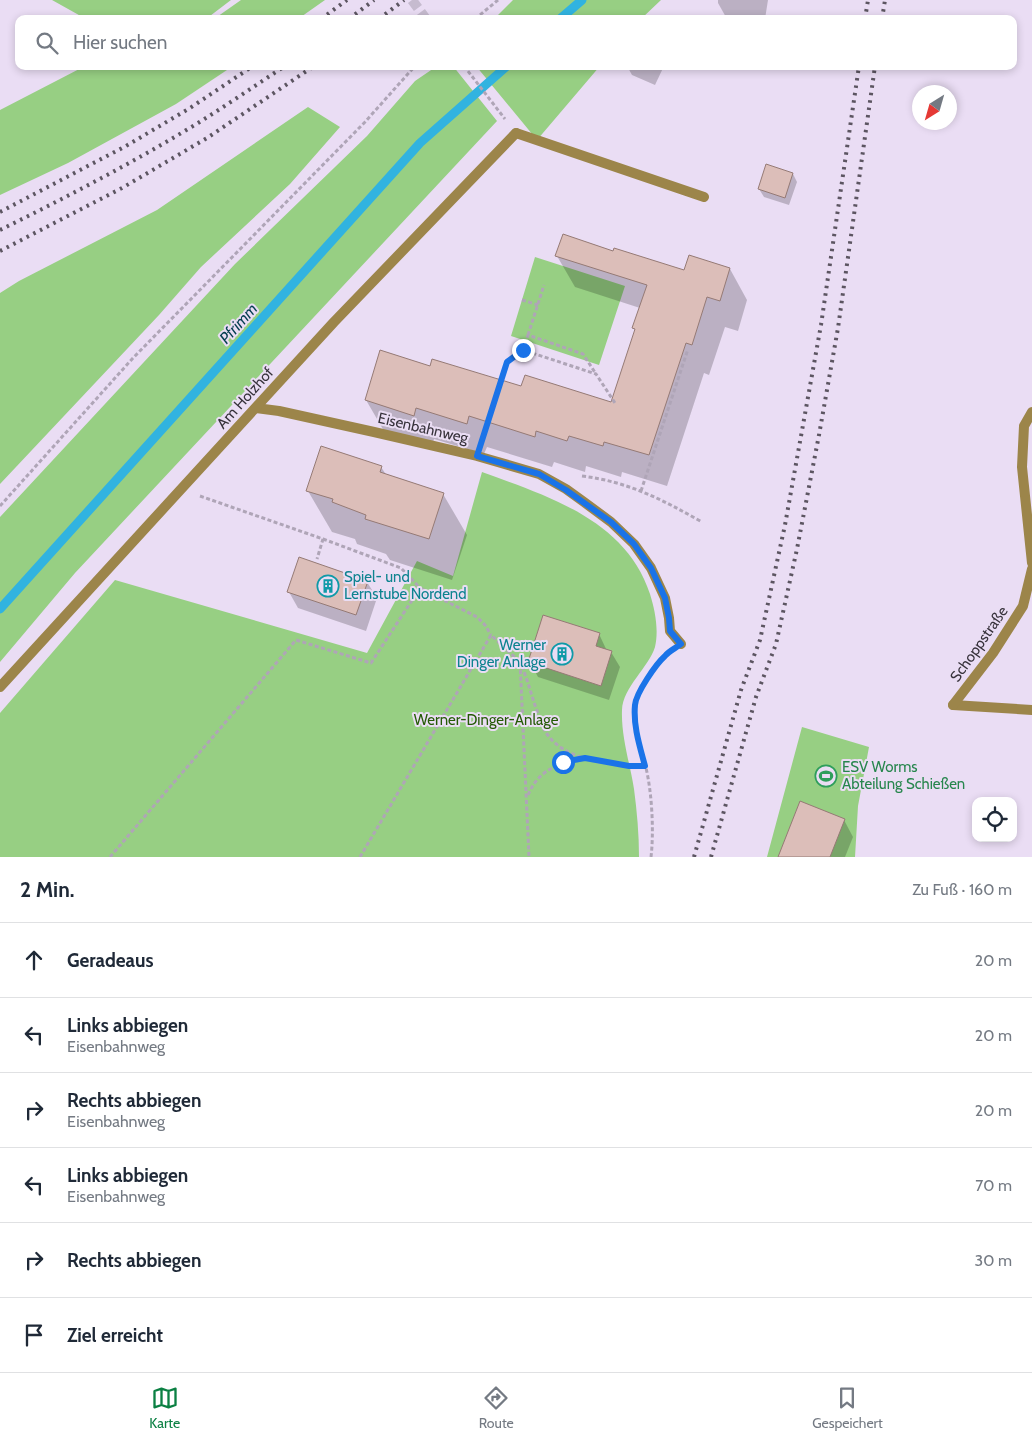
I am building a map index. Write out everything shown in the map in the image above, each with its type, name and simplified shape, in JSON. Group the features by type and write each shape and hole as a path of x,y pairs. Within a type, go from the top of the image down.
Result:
{"street":[{"path":"516,133 704,197"},
{"name":"Am Holzhof","path":"0,687 334,322 516,133"},
{"name":"Eisenbahnweg","path":"256,408 279,411 477,456 539,474 566,490 634,544 651,568 665,598 670,631 681,644"},
{"path":"1032,412 1024,426 1022,467 1032,563"},
{"name":"Schoppstraße","path":"1032,568 1023,606 993,653 953,705 1032,710"}],"path":[{"path":"480,15 498,0"},
{"path":"0,506 133,358 365,122 411,70"},
{"path":"467,70 516,133"},
{"path":"477,456 507,362 523,350 544,285"},
{"path":"522,300 538,305"},
{"path":"528,335 583,354 615,404"},
{"path":"641,491 688,349"},
{"path":"523,350 596,374"},
{"path":"574,475 604,479 633,487 663,500 702,522"},
{"path":"181,489 401,568 420,588 477,617 485,625 490,635 520,662 545,730 555,744 570,753 585,758 629,766 645,766"},
{"path":"316,559 323,539"},
{"path":"110,857 296,640 371,663 420,588"},
{"path":"360,857 490,635"},
{"path":"651,857 654,838 645,766 634,715 635,702 646,682 665,656 681,644"},
{"path":"520,662 530,857"},
{"path":"527,798 535,781 550,768 563,762 585,758"}],"green space":[{"path":"52,0 231,0 211,15 79,15"},
{"path":"241,0 325,0 304,15 220,15"},
{"path":"513,0 661,0 645,15 498,15"},
{"path":"77,70 227,70 176,104 68,163 0,195 0,110"},
{"path":"431,70 456,70 497,121 75,573 0,662 0,517 235,264 367,136 415,81"},
{"path":"479,70 597,70 537,140"},
{"path":"308,107 340,127 290,184 201,267 159,315 0,484 0,293 19,281 157,210"},
{"path":"535,257 625,286 599,365 511,336"},
{"name":"Werner-Dinger-Anlage","path":"482,472 558,502 582,514 604,529 623,547 639,568 650,594 656,620 657,634 655,647 652,655 631,685 623,702 622,710 624,740 635,798 639,857 0,857 0,713 115,580 367,653 417,561 453,576"},
{"name":"ESV Worms Abteilung Schießen","path":"802,727 869,747 858,806 855,857 767,857"}],"building":[{"path":"766,164 793,173 785,198 758,189"},
{"path":"563,234 613,251 614,248 684,270 689,255 730,268 720,301 707,297 692,345 686,343 649,455 604,442 603,446 569,436 567,441 536,431 535,437 469,416 467,424 416,408 414,416 365,400 380,350 430,366 432,359 521,386 525,375 611,402 635,329 632,328 647,285 555,256"},
{"path":"321,446 382,466 380,472 444,493 429,539 365,519 366,515 332,502 333,499 306,491"},
{"name":"Spiel- und Lernstube Nordend","path":"299,557 368,581 356,615 287,592"},
{"name":"Werner Dinger Anlage","path":"543,615 600,633 596,646 612,651 601,686 528,662"},
{"path":"800,801 845,819 830,857 778,857"}],"waterway":[{"name":"Pfrimm","path":"565,15 582,0"},
{"name":"Pfrimm","path":"0,609 420,143 502,70"}],"tunnel":[{"path":"412,0 423,15"}],"railway":[{"path":"326,15 347,0"},
{"path":"354,15 374,0"},
{"path":"384,15 404,0"},
{"path":"866,15 868,0"},
{"path":"883,15 885,0"},
{"path":"0,212 126,146 190,108 247,70"},
{"path":"0,230 149,152 209,116 279,70"},
{"path":"0,251 122,188 207,138 308,70"},
{"path":"694,857 741,690 760,640 785,525 821,325 858,70"},
{"path":"711,857 756,697 776,644 797,549 838,328 874,70"}],"place":[{"name":"Spiel- und Lernstube Nordend","path":"328,586"},
{"name":"Werner Dinger Anlage","path":"562,654"},
{"name":"ESV Worms Abteilung Schießen","path":"826,776"}],"route":[{"path":"523,350 507,362 477,456 539,474 566,490 611,522 634,544 651,568 665,598 670,631 681,644 665,656 646,682 635,702 634,715 645,766 629,766 585,758 563,762"}]}
